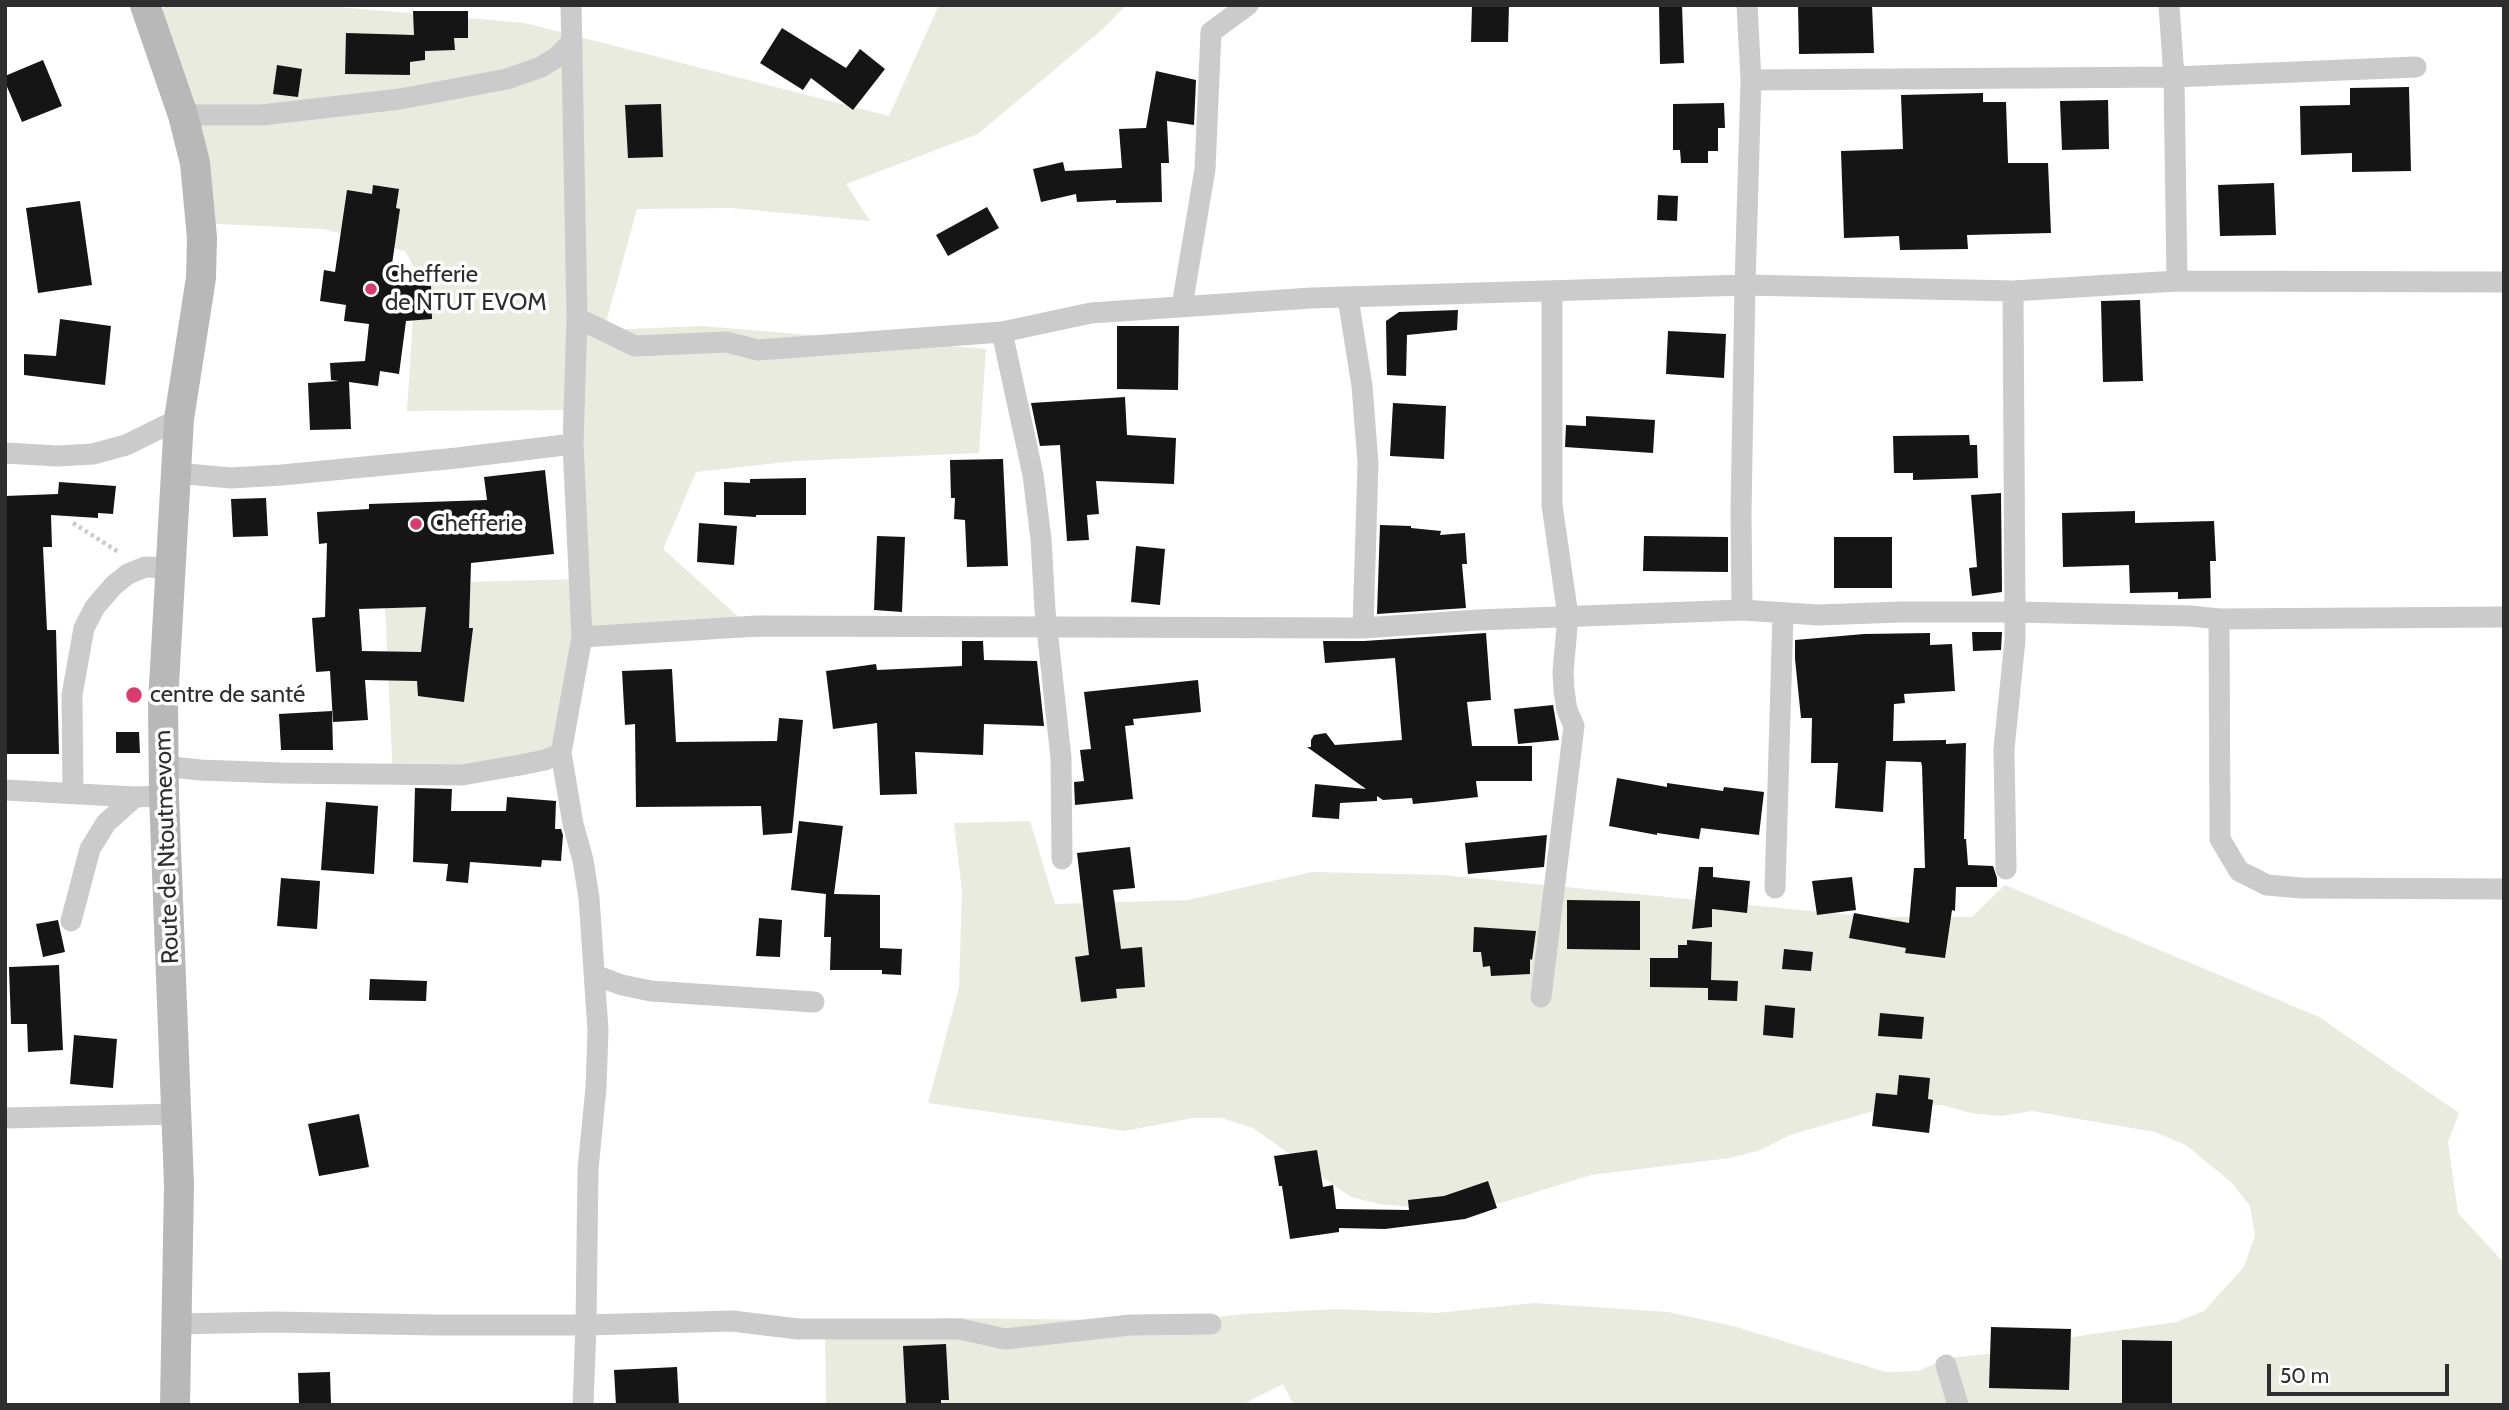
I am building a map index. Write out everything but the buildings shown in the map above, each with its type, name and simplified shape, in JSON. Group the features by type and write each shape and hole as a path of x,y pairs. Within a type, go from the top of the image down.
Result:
{"street":[{"name":"Route de Ntoutmevom","path":"145,5 183,115 195,163 202,238 201,278 179,419 176,473 157,567 163,691 163,766 149,796 176,1114 178,1185 175,1405"},
{"path":"572,5 577,318 573,444 582,637 561,753 589,898 598,1030 596,1088 588,1169 583,1405"},
{"path":"1182,306 1205,169 1211,32 1248,5"},
{"path":"1742,610 1745,285 1752,80 1747,5"},
{"path":"2169,5 2174,77 2177,281"},
{"path":"183,115 262,115 400,99 507,79 541,67 558,57 572,42"},
{"path":"1752,80 2174,77 2416,67"},
{"path":"577,318 635,346 726,342 758,350 1002,332 1091,313 1348,298 1745,285 2013,291 2177,281 2504,282"},
{"path":"1541,997 1574,726 1567,710 1563,681 1568,617 1552,505 1552,291"},
{"path":"2006,869 2004,749 2015,640 2013,291"},
{"path":"1348,298 1362,387 1368,463 1363,628"},
{"path":"1002,332 1033,475 1041,539 1046,627 1061,758 1062,859"},
{"path":"5,453 58,456 93,454 126,445 179,419"},
{"path":"176,473 231,478 282,475 573,444"},
{"path":"73,793 72,695 84,628 95,607 114,585 128,574 157,567"},
{"path":"582,637 757,626 1363,628 1742,610 1783,614 2014,612 2219,619 2504,617"},
{"path":"1775,888 1783,614"},
{"path":"2219,619 2220,839 2239,871 2267,885 2302,888 2504,889"},
{"path":"163,766 281,773 462,775 533,762 561,753"},
{"path":"5,790 149,796"},
{"path":"71,921 90,849 106,823 149,796"},
{"path":"595,975 622,985 652,991 814,1002"},
{"path":"5,1118 176,1114"},
{"path":"177,1324 275,1322 586,1325 732,1321 798,1329 960,1329 1005,1339 1130,1325 1210,1324"},
{"path":"1946,1365 1958,1405"}],"path":[{"path":"73,523 157,567"}],"shaded area":[{"path":"168,5 315,5 525,23 889,116 939,5 1126,5 1104,28 978,134 846,184 870,221 731,208 637,209 604,330 701,326 986,349 979,453 795,461 696,472 663,549 761,637 584,640 571,721 542,757 393,779 384,584 581,579 575,410 407,411 416,271 405,251 324,229 197,223 148,19"},
{"path":"1030,821 1055,904 1188,900 1312,872 1442,875 1872,917 1972,917 2005,885 2319,1017 2459,1113 2448,1142 2458,1213 2504,1263 2504,1405 1294,1405 1283,1384 1241,1405 826,1405 825,1322 896,1323 944,1318 1186,1321 1243,1314 1336,1309 1437,1313 1534,1303 1668,1312 1733,1326 1886,1372 1918,1371 1948,1358 2016,1351 2079,1336 2176,1322 2204,1311 2244,1267 2255,1236 2250,1206 2231,1182 2186,1145 2155,1132 2032,1111 2002,1116 1971,1113 1942,1105 1881,1109 1790,1135 1761,1150 1730,1158 1591,1175 1501,1203 1441,1210 1380,1204 1351,1197 1253,1128 1222,1118 1193,1118 1124,1131 928,1103 959,988 962,891 954,823"}],"place":[{"name":"Chefferie de NTUT EVOM","path":"371,289"},
{"name":"Chefferie","path":"416,524"},
{"name":"centre de santé","path":"134,695"}]}
